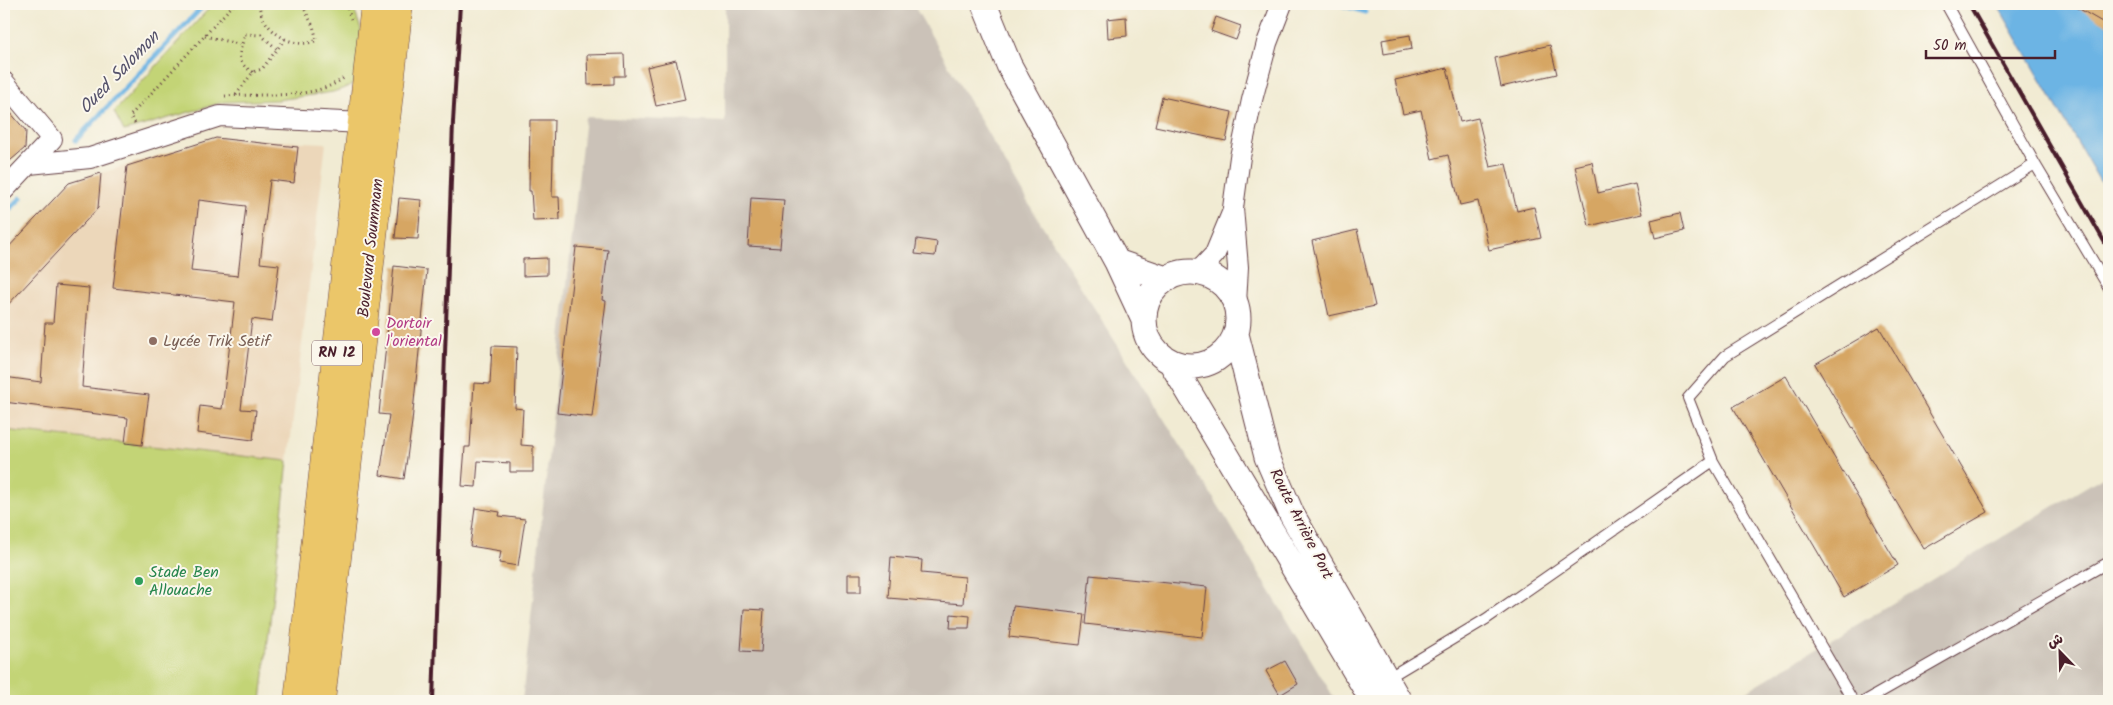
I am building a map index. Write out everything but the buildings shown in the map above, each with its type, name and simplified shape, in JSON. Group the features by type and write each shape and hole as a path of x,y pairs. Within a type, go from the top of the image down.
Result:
{"main road":[{"name":"Boulevard Soummam","path":"298,701 362,123 380,10"},
{"name":"Boulevard Soummam","path":"321,701 380,10"}],"street":[{"path":"984,4 1009,65 1117,262 1144,320"},
{"path":"1236,304 1238,267 1233,208 1240,157 1267,43 1282,4"},
{"path":"4,82 52,139 74,152 90,158"},
{"path":"29,164 90,158 220,116 362,123"},
{"path":"4,190 52,139"},
{"path":"1198,272 1215,254 1233,208"},
{"path":"1117,262 1166,279"},
{"path":"1198,272 1211,276 1231,292 1239,319 1236,334 1229,347 1217,358 1203,364 1187,366 1172,362 1160,355 1151,345 1146,333 1144,320 1146,304 1154,290 1166,279 1176,274 1198,272"},
{"name":"Route Arrière Port","path":"1236,334 1267,457 1292,515 1385,680 1399,701"},
{"name":"Route Arrière Port","path":"1172,362 1372,701"}],"lane":[{"path":"1946,4 2034,164 2109,288"},
{"path":"1853,701 1713,461 1688,398 1725,356 2034,164"},
{"path":"1385,680 1486,619 1713,461"},
{"path":"1865,701 2109,562"}],"path":[{"path":"142,121 134,123 130,116 204,35 236,4"},
{"path":"259,4 260,14 270,28 285,39 309,44 317,40 313,26 302,4"},
{"path":"346,4 380,10"},
{"path":"254,72 241,63 238,55 245,34 261,35 277,49"},
{"path":"204,35 242,44"},
{"path":"236,96 254,72 262,69 285,39"},
{"path":"223,96 303,93 332,84 344,78 347,74"}],"shaded area":[{"path":"725,4 913,4 1027,201 1226,518 1336,701 522,701 585,117 725,122"},
{"name":"Lycée Trik Setif","path":"216,138 326,143 288,461 4,430 4,252 69,183"},
{"path":"2109,473 2109,701 1730,701"}],"green space":[{"path":"213,4 352,4 361,29 356,81 348,87 333,92 277,100 224,102 124,131 114,112"},
{"name":"Stade Ben Allouache","path":"4,430 288,461 261,701 4,701"}],"water":[{"path":"1997,4 2109,4 2109,197"}],"waterway":[{"name":"Oued Salomon","path":"76,140 205,4"},
{"name":"Oued Salomon","path":"1339,4 1365,12"},
{"name":"Oued Salomon","path":"4,215 21,198"}],"railway":[{"path":"433,701 453,122 460,4"},
{"path":"1969,4 2109,250"}],"place":[{"name":"Dortoir l'oriental","path":"376,332"},
{"name":"Lycée Trik Setif","path":"153,341"},
{"name":"Stade Ben Allouache","path":"139,581"}]}
